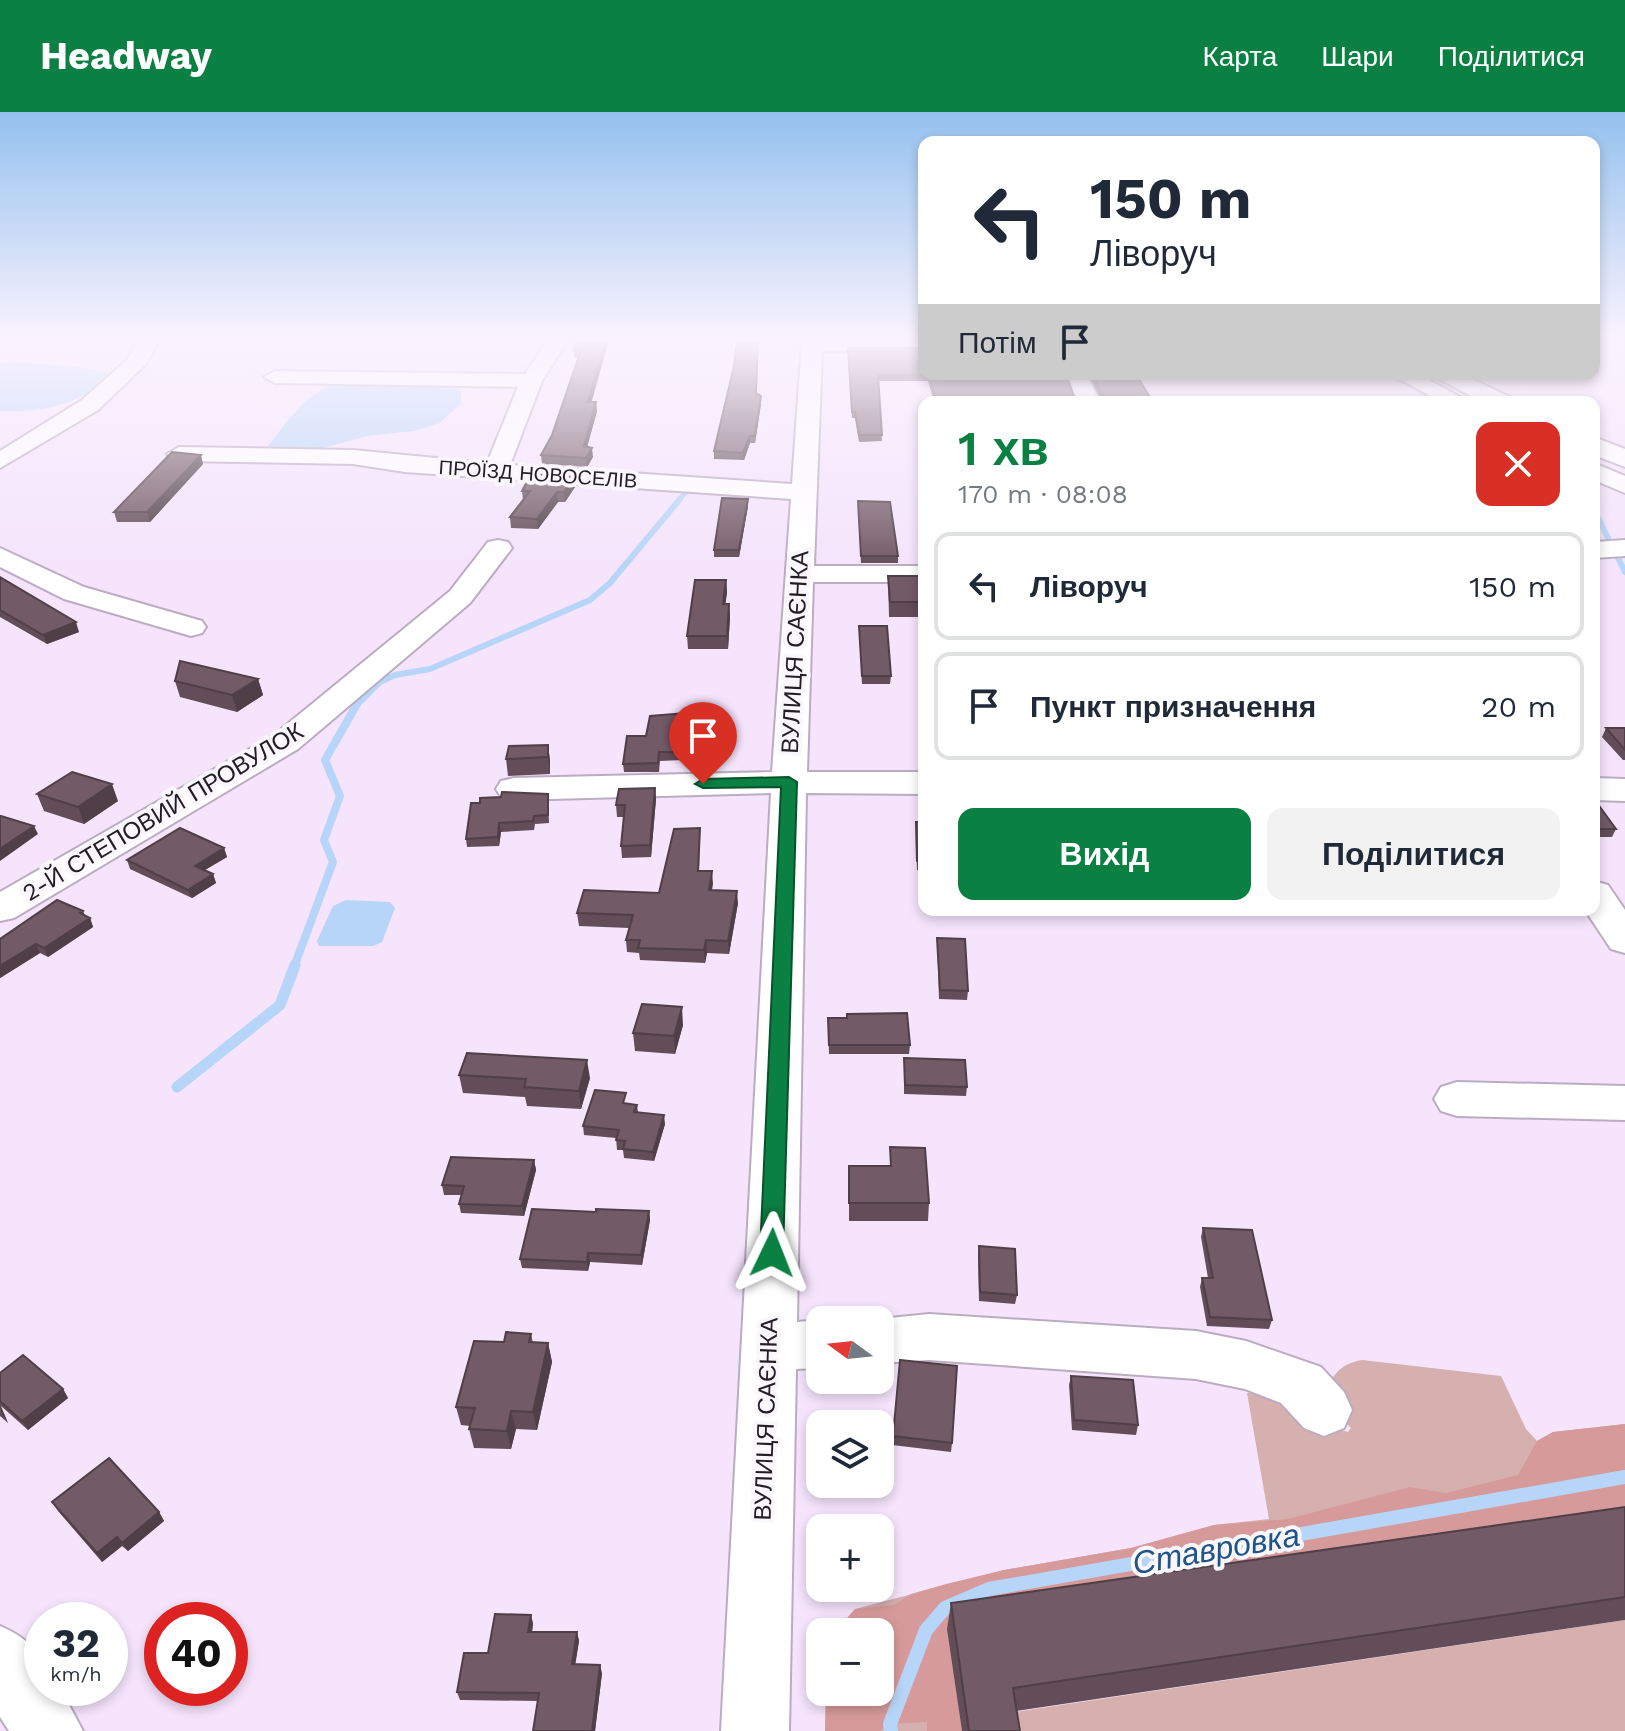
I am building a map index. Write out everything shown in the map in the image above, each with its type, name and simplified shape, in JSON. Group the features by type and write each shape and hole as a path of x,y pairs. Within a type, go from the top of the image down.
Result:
{"main road":[{"path":"1600,448 1625,459"}],"street":[{"path":"0,461 73,416"},
{"path":"496,471 518,416"},
{"name":"ВУЛИЦЯ САЄНКА","path":"755,1731 794,1346 789,782 807,416"},
{"name":"ПРОЇЗД НОВОСЕЛІВ","path":"179,454 353,457 405,465 801,492"},
{"path":"1600,473 1625,486"},
{"name":"2-Й СТЕПОВИЙ ПРОВУЛОК","path":"0,909 307,727 460,597 498,548"},
{"path":"1600,550 1625,548"},
{"path":"0,556 74,593 191,627"},
{"path":"799,574 918,574"},
{"path":"514,789 789,782 918,783"},
{"path":"1600,789 1625,790"},
{"path":"1600,902 1625,940"},
{"path":"1457,1099 1625,1103"},
{"path":"894,1339 929,1337 1196,1355 1246,1365 1301,1385 1324,1410"},
{"path":"0,1659 49,1731"}],"shaded area":[{"path":"1362,1360 1501,1376 1526,1429 1537,1441 1553,1432 1625,1424 1625,1531 948,1629 962,1731 825,1731 826,1706 894,1706 894,1618 847,1618 855,1609 894,1602 894,1599 1004,1570 1131,1548 1214,1525 1269,1519 1247,1393 1260,1393 1286,1401 1348,1432 1351,1428 1322,1398 1337,1373"},
{"path":"1625,1424 1625,1531 948,1629 962,1731 927,1731 927,1722 890,1724 880,1731 825,1731 826,1706 894,1706 894,1618 847,1618 855,1609 894,1605 911,1594 946,1584 1004,1570 1131,1548 1214,1525 1288,1519 1410,1487 1446,1493 1518,1475 1537,1441 1553,1432"},
{"path":"1625,1620 1625,1731 1011,1731 1008,1713"}],"water":[{"path":"292,416 448,416 440,423 414,431 367,436 309,452 268,446"},
{"path":"346,900 390,902 395,908 382,942 373,946 319,946 317,941 333,906"}],"building":[{"path":"559,416 592,416 584,446 592,448 586,458 541,455"},
{"path":"722,416 758,416 755,436 750,436 743,453 714,451"},
{"path":"856,416 881,416 882,435 859,435"},
{"path":"172,452 201,455 147,512 114,512"},
{"path":"531,474 574,477 564,492 557,492 537,519 510,517 530,491 522,491"},
{"path":"722,498 748,499 739,550 714,550"},
{"path":"858,501 890,502 898,556 861,556"},
{"path":"888,576 918,576 918,602 890,602"},
{"path":"0,577 76,622 43,635 0,610"},
{"path":"695,580 726,580 723,604 729,604 727,636 687,636"},
{"path":"859,626 887,626 891,676 862,676"},
{"path":"180,661 258,679 232,695 175,681"},
{"path":"686,713 681,752 659,752 658,763 623,764 627,736 646,736 650,716"},
{"path":"1606,728 1625,728 1625,750"},
{"path":"548,745 548,757 506,759 509,746"},
{"path":"72,772 112,784 78,807 37,794"},
{"path":"655,788 650,845 621,846 625,805 616,805 619,789"},
{"path":"502,792 548,794 548,815 534,816 533,821 499,823 498,837 466,839 471,803 480,803 480,798 501,797"},
{"path":"1600,807 1616,829 1600,829"},
{"path":"1,816 34,826 0,849"},
{"path":"916,822 918,822 918,861"},
{"path":"180,828 224,848 195,866 213,874 188,890 127,860"},
{"path":"700,828 698,871 712,871 709,890 737,891 728,941 706,940 704,950 638,948 640,940 626,940 633,915 577,913 584,890 659,893 674,829"},
{"path":"57,900 83,911 80,913 90,918 44,948 36,944 0,966 0,939"},
{"path":"937,938 965,939 968,991 940,990"},
{"path":"642,1004 682,1007 674,1036 633,1033"},
{"path":"907,1013 910,1045 829,1045 828,1018 847,1018 847,1014"},
{"path":"467,1053 587,1060 579,1091 524,1087 526,1079 459,1075"},
{"path":"904,1058 965,1060 967,1087 905,1085"},
{"path":"595,1090 626,1093 623,1103 637,1105 634,1112 664,1115 653,1152 623,1149 625,1141 616,1140 619,1130 583,1126"},
{"path":"890,1147 925,1148 929,1203 849,1203 849,1166 891,1166"},
{"path":"451,1157 534,1160 522,1206 459,1204 464,1186 442,1185"},
{"path":"532,1209 649,1211 641,1255 588,1253 587,1262 520,1259"},
{"path":"1203,1228 1252,1230 1272,1320 1210,1317 1202,1278 1213,1278"},
{"path":"979,1246 1015,1249 1017,1295 980,1292"},
{"path":"506,1332 531,1334 529,1342 548,1343 533,1412 511,1411 507,1431 469,1429 475,1408 456,1407 474,1341 504,1342"},
{"path":"23,1355 63,1389 22,1421 0,1401 0,1373"},
{"path":"900,1360 957,1366 952,1443 894,1436"},
{"path":"1071,1376 1133,1380 1138,1425 1074,1420"},
{"path":"109,1458 159,1512 122,1543 117,1537 97,1553 52,1502"},
{"path":"1625,1507 1625,1597 1013,1688 1020,1731 969,1731 951,1603"},
{"path":"495,1614 531,1615 528,1632 577,1632 572,1664 600,1665 592,1731 533,1731 539,1693 457,1692 464,1653 488,1653"}],"waterway":[{"path":"678,501 686,492"},
{"path":"356,706 380,682 395,675 430,669 590,600 610,583 680,499"},
{"name":"Ставровка","path":"1600,522 1625,572"},
{"path":"294,967 333,862 324,840 340,796 325,760 357,704"},
{"path":"177,1087 280,1005 295,965"},
{"name":"Ставровка","path":"891,1731 890,1724 926,1630 945,1608 989,1589 1625,1477"}],"route":[{"path":"703,784 789,782 772,1253"}]}
